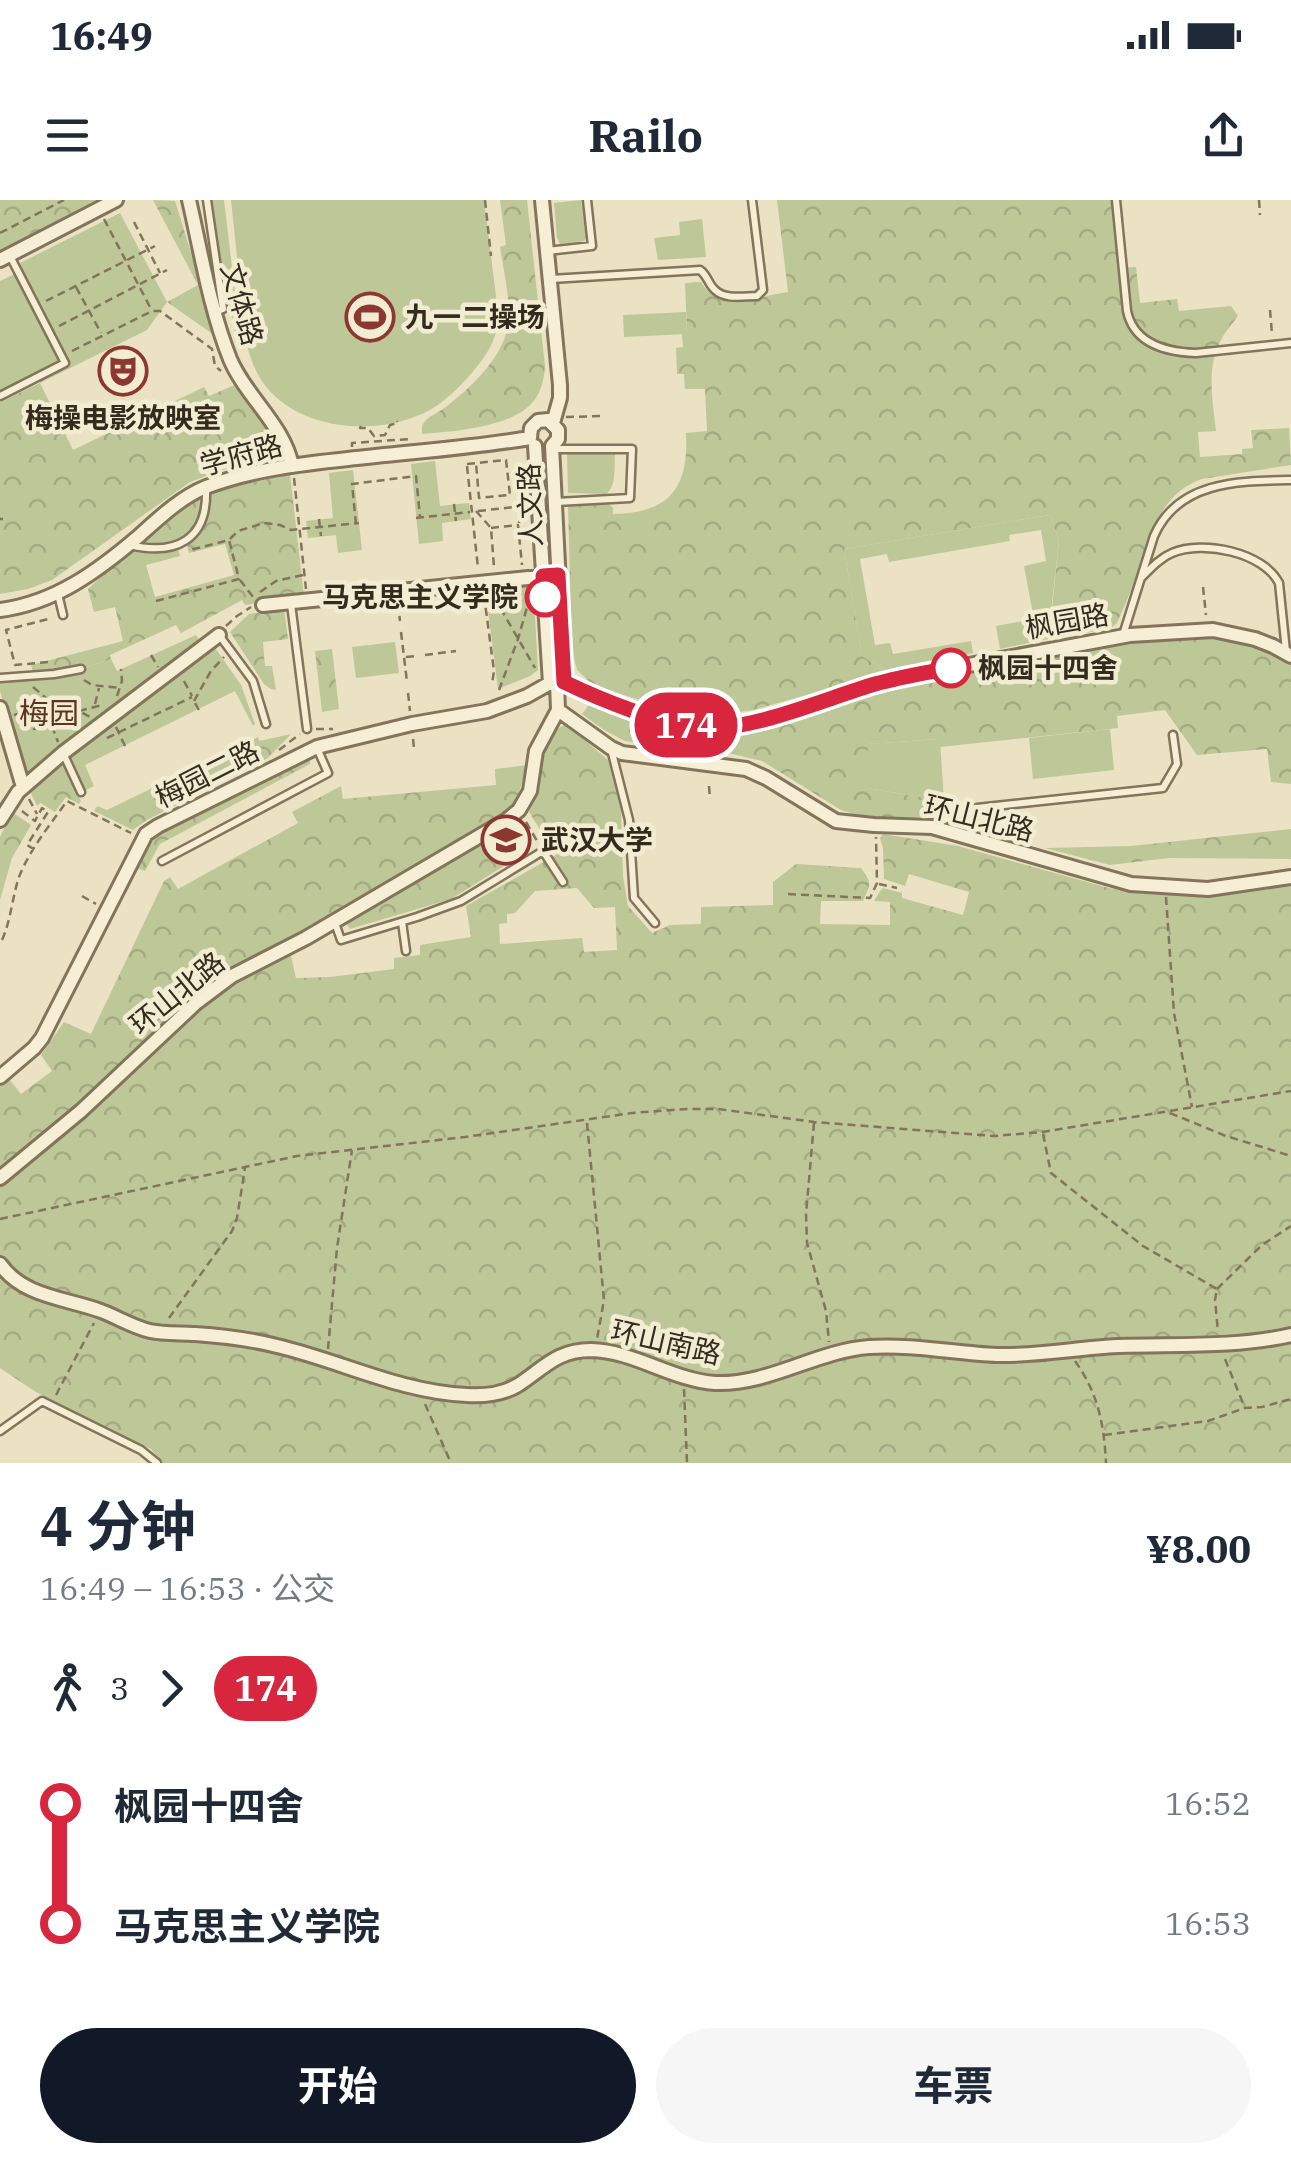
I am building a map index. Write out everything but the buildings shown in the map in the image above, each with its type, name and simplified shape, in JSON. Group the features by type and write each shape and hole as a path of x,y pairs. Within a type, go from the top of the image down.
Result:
{"street":[{"path":"5,258 116,200"},
{"name":"文体路","path":"189,200 232,363 285,443 292,466"},
{"path":"532,442 544,449 553,448 558,434 554,420 560,398 542,200"},
{"path":"258,602 484,585 546,576 531,428 538,421 554,420"},
{"name":"学府路","path":"0,610 58,594 206,487 292,466 532,442"},
{"name":"人文路","path":"553,448 554,502 546,576 553,681"},
{"name":"枫园路","path":"553,681 672,722 712,728 781,714 894,679 1123,636 1208,630 1256,640 1288,654"},
{"path":"0,820 23,787 63,753 219,635"},
{"path":"519,810 530,791 540,741 558,710 553,681"},
{"name":"梅园二路","path":"0,1077 42,1038 146,834 317,747 487,710 528,696 553,681"},
{"path":"0,708 23,787"},
{"name":"环山北路","path":"558,710 611,748 633,756 746,770 836,820 932,827 1112,880 1166,888 1240,886 1291,878"},
{"name":"环山北路","path":"0,1178 80,1111 196,1003 232,976 334,922 519,810"},
{"name":"环山南路","path":"0,1264 41,1294 100,1311 140,1328 274,1345 372,1377 447,1394 489,1395 518,1385 550,1360 595,1350 684,1377 718,1383 771,1374 830,1353 866,1347 1038,1355 1109,1347 1250,1342 1291,1335"}],"lane":[{"path":"207,200 219,310"},
{"path":"548,251 592,246 587,200"},
{"path":"550,279 700,270 712,288 724,295 757,296 763,290 752,200"},
{"path":"1116,200 1127,311 1138,335 1160,348 1196,354 1291,343"},
{"path":"0,396 65,362 5,258"},
{"path":"553,448 632,448 630,498 554,502"},
{"path":"1123,636 1160,522 1167,513 1196,492 1291,480"},
{"path":"128,545 158,548 186,540 205,518 206,487"},
{"path":"1141,578 1162,558 1178,550 1221,550 1252,558 1274,574 1279,583 1288,654"},
{"path":"58,594 63,615"},
{"path":"290,602 307,729"},
{"path":"219,635 253,682 266,724"},
{"path":"0,678 81,669"},
{"path":"932,827 957,813 977,808 1163,788 1177,764 1173,735"},
{"path":"162,861 328,773 317,747"},
{"path":"611,748 629,820 634,898 655,923"},
{"path":"63,753 83,796"},
{"path":"334,922 340,940 402,922 462,901 543,850 563,882"},
{"path":"402,922 406,951"},
{"path":"0,1431 42,1401 140,1450 157,1463"}],"path":[{"path":"0,233 64,200"},
{"path":"485,200 491,256"},
{"path":"1259,200 1260,215"},
{"path":"105,220 152,310"},
{"path":"134,222 160,274"},
{"path":"36,306 155,246"},
{"path":"49,331 167,270"},
{"path":"76,286 102,336"},
{"path":"219,310 228,308 234,332 245,329"},
{"path":"62,356 152,310 160,311 212,349 215,366 220,370"},
{"path":"1270,310 1272,345"},
{"path":"554,420 601,416"},
{"path":"385,438 390,425 397,422"},
{"path":"360,426 368,428 375,439"},
{"path":"352,444 410,438"},
{"path":"479,498 510,495 506,460 467,464 476,511 494,672 492,684"},
{"path":"476,463 476,511"},
{"path":"184,552 229,540 238,531 264,523 290,530 358,524 352,484 416,476 418,517 526,506 518,525 522,565"},
{"path":"295,484 306,590"},
{"path":"498,496 500,509"},
{"path":"454,504 456,521"},
{"path":"476,511 490,528 494,567"},
{"path":"319,519 321,536"},
{"path":"490,528 518,525"},
{"path":"229,540 238,578 258,602"},
{"path":"219,635 258,602 263,588 304,575"},
{"path":"499,692 546,576"},
{"path":"156,600 238,578"},
{"path":"484,585 518,640 553,681"},
{"path":"1203,587 1208,630"},
{"path":"248,608 258,602"},
{"path":"398,605 400,621"},
{"path":"48,661 16,665 6,630 63,615"},
{"path":"401,632 407,682"},
{"path":"425,655 456,651"},
{"path":"404,657 417,656"},
{"path":"102,740 193,699 222,658"},
{"path":"81,669 84,680 120,688"},
{"path":"116,698 121,669"},
{"path":"29,676 31,685 48,704"},
{"path":"184,681 200,712"},
{"path":"94,707 99,686"},
{"path":"408,692 410,715"},
{"path":"65,699 68,710 71,719 34,729 29,709 65,699"},
{"path":"68,710 80,710 105,720 126,748"},
{"path":"52,724 63,753"},
{"path":"279,750 307,729 345,729"},
{"path":"414,741 414,748"},
{"path":"709,786 710,800"},
{"path":"23,787 38,816"},
{"path":"83,796 83,809"},
{"path":"7,942 1,939 8,926 14,892 67,801 132,833"},
{"path":"10,803 35,820 42,808 48,812 28,845 36,850"},
{"path":"519,810 543,850"},
{"path":"788,894 870,898 877,884 874,825"},
{"path":"877,884 897,888"},
{"path":"1166,888 1174,1014 1192,1108"},
{"path":"82,896 96,904"},
{"path":"0,1219 296,1156 686,1109 994,1136 1042,1132 1291,1092"},
{"path":"1169,1112 1226,1136 1291,1156"},
{"path":"586,1120 604,1300 595,1350"},
{"path":"814,1122 807,1243 826,1311 830,1353"},
{"path":"1042,1132 1051,1174 1143,1246 1217,1288"},
{"path":"327,1361 337,1248 352,1150"},
{"path":"160,1332 228,1239 237,1218 246,1167"},
{"path":"1245,1408 1218,1344 1217,1288 1262,1245 1291,1226"},
{"path":"51,1406 100,1311"},
{"path":"1068,1352 1097,1399 1106,1463"},
{"path":"684,1377 687,1463"},
{"path":"419,1388 451,1463"},
{"path":"1104,1435 1208,1422 1245,1408 1291,1399"}],"green space":[{"path":"0,200 96,200 0,250"},
{"path":"153,200 175,201 217,337 167,302 198,285"},
{"path":"210,200 224,200 239,327 234,327 230,306 225,306"},
{"name":"九一二操场","path":"231,200 484,200 498,312 487,353 443,401 404,421 382,425 336,424 294,410 262,381 247,347"},
{"path":"500,200 527,200 545,366 541,386 531,404 509,418 480,427 422,434 426,420 482,374 506,334 508,302 500,247 506,245"},
{"path":"581,200 586,238 560,244 554,203"},
{"path":"777,200 1112,200 1118,268 1136,267 1140,303 1177,299 1179,311 1231,306 1238,316 1224,335 1213,363 1216,431 1198,432 1200,457 1242,454 1242,449 1253,448 1251,430 1289,428 1291,465 1202,479 1175,495 1157,520 1124,607 1110,629 1049,639 1059,540 1050,515 844,549 862,656 888,672 753,710 699,718 594,686 577,670 572,650 568,506 609,504 613,514 633,512 649,509 672,494 684,469 686,433 707,431 705,389 685,389 684,374 677,374 676,348 683,347 682,334 687,333 685,283 701,282 709,292 729,301 788,292"},
{"path":"120,213 167,302 147,330 40,383 35,374 0,391 0,281 23,270 20,263"},
{"path":"702,219 706,257 658,260 654,238 680,235 679,222"},
{"path":"686,312 687,334 624,337 623,315"},
{"path":"40,383 73,450 204,387 209,396 237,384 282,458 225,469 190,482 52,580 0,594 0,402"},
{"path":"567,452 615,454 614,476 606,494 568,493"},
{"path":"435,461 440,506 469,503 471,519 442,523 443,541 419,544 411,464"},
{"path":"353,470 362,550 338,553 336,535 308,538 306,521 333,518 329,473"},
{"path":"290,474 304,596 245,605 242,600 181,633 176,625 85,668 84,665 33,672 31,665 123,641 115,607 94,612 88,589 129,550 143,553 178,548 180,556 146,565 155,597 234,575 225,544 189,553 187,545 206,522 210,492"},
{"path":"198,498 201,512 197,523 182,538 161,544 139,542"},
{"path":"1050,515 1059,540 1048,639 1000,649 996,626 1034,619 1024,566 1046,561 1041,530 1009,535 1010,541 889,562 887,554 860,559 875,645 890,643 893,654 971,641 973,653 888,672 862,656 844,549"},
{"path":"533,581 538,670 498,689 485,586"},
{"path":"284,609 288,639 263,642 265,666 272,666 276,690 264,684 230,632 249,614"},
{"path":"196,635 201,643 24,778 0,682 84,673 85,668 111,659 117,671"},
{"path":"1168,636 1252,643 1291,661 1291,784 1271,782 1267,749 1197,755 1165,710 1117,716 1118,728 940,747 939,739 868,744 867,788 944,801 943,816 881,819 841,810 762,761 625,741 582,714 589,705 683,734 736,735 897,686"},
{"path":"395,642 399,673 356,678 352,647"},
{"path":"213,645 241,685 255,724 235,691 85,765 94,786 84,791 68,755"},
{"path":"332,649 339,709 322,712 315,651"},
{"path":"569,726 608,760 621,810 628,906 652,933 670,925 701,924 701,907 773,905 773,882 796,864 861,868 869,881 863,901 821,901 820,924 890,925 890,902 874,901 883,888 902,893 902,898 963,915 969,892 909,874 905,886 884,879 880,838 883,834 958,846 1109,888 1146,894 1209,896 1291,884 1291,1463 163,1463 151,1449 36,1392 0,1368 0,1085 9,1079 21,1094 52,1071 41,1055 64,1022 91,1034 164,881 170,877 178,889 298,823 292,812 341,786 343,799 496,785 495,769 528,765 516,801 503,813 288,942 296,978 394,969 394,958 420,955 420,945 471,937 466,906 556,855 529,812 544,749 556,730","holes":["577,888 594,908 615,907 617,950 584,952 582,938 500,944 499,924 507,923 507,914 515,913 535,891"]},
{"path":"1110,729 1114,770 1033,779 1029,738"},
{"path":"291,734 268,758 133,830 94,811 97,806 107,810 258,737 259,741"},
{"path":"940,739 944,801 867,788 867,744"},
{"path":"307,758 310,764 160,844 145,871 137,868 149,840"},
{"path":"62,759 81,801 79,804 66,797 55,812 41,803 37,806 28,787"},
{"path":"12,812 31,825 12,858 0,900 0,837"},
{"path":"514,827 525,853 451,899 350,929 345,921 428,872"},
{"path":"1291,829 1291,859 1169,858 1110,865 1045,848 1131,846"}],"bus line":[{"name":"174","path":"545,597 543,576 558,575 564,682 672,722 699,728 742,724 875,684 951,668"}],"place":[{"name":"九一二操场","path":"370,317"},
{"name":"梅操电影放映室","path":"123,371"},
{"name":"马克思主义学院","path":"545,597"},
{"name":"枫园十四舍","path":"951,668"},
{"name":"武汉大学","path":"506,840"}],"district":[{"name":"梅园","path":"49,714"}]}
